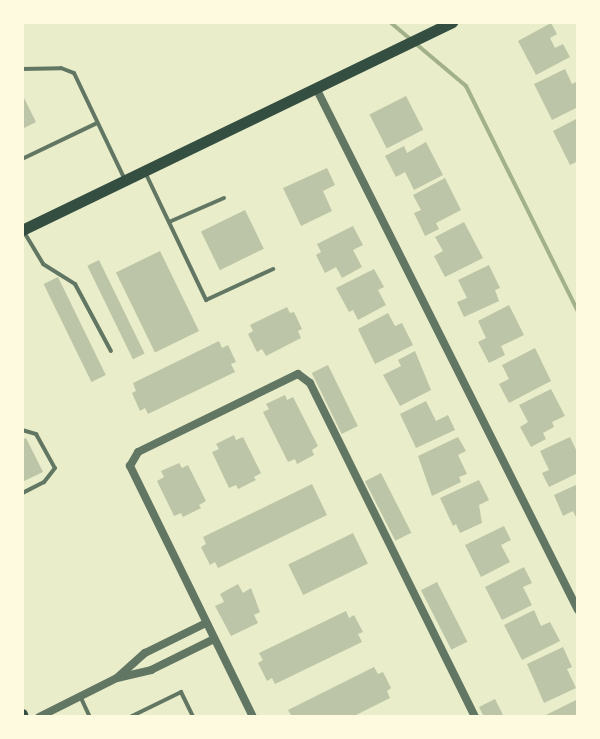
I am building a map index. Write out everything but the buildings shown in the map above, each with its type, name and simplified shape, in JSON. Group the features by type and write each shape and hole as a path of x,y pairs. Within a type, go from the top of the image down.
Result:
{"main road":[{"path":"22,230 452,22"}],"street":[{"path":"316,88 578,610"},
{"path":"253,717 130,466 138,452 298,374 310,383 475,717"},
{"path":"117,678 145,653 206,623"},
{"path":"39,717 117,678 151,670 214,639"}],"lane":[{"path":"22,69 61,68 74,73 125,180"},
{"path":"22,159 97,123"},
{"path":"144,170 206,300 273,269"},
{"path":"169,222 224,198"},
{"path":"22,230 43,264 75,284 111,351"},
{"path":"22,430 36,434 55,468 44,482 22,493"},
{"path":"130,717 181,692 193,717"},
{"path":"80,696 90,717"}],"waterway":[{"path":"390,22 466,86 578,312"}]}
